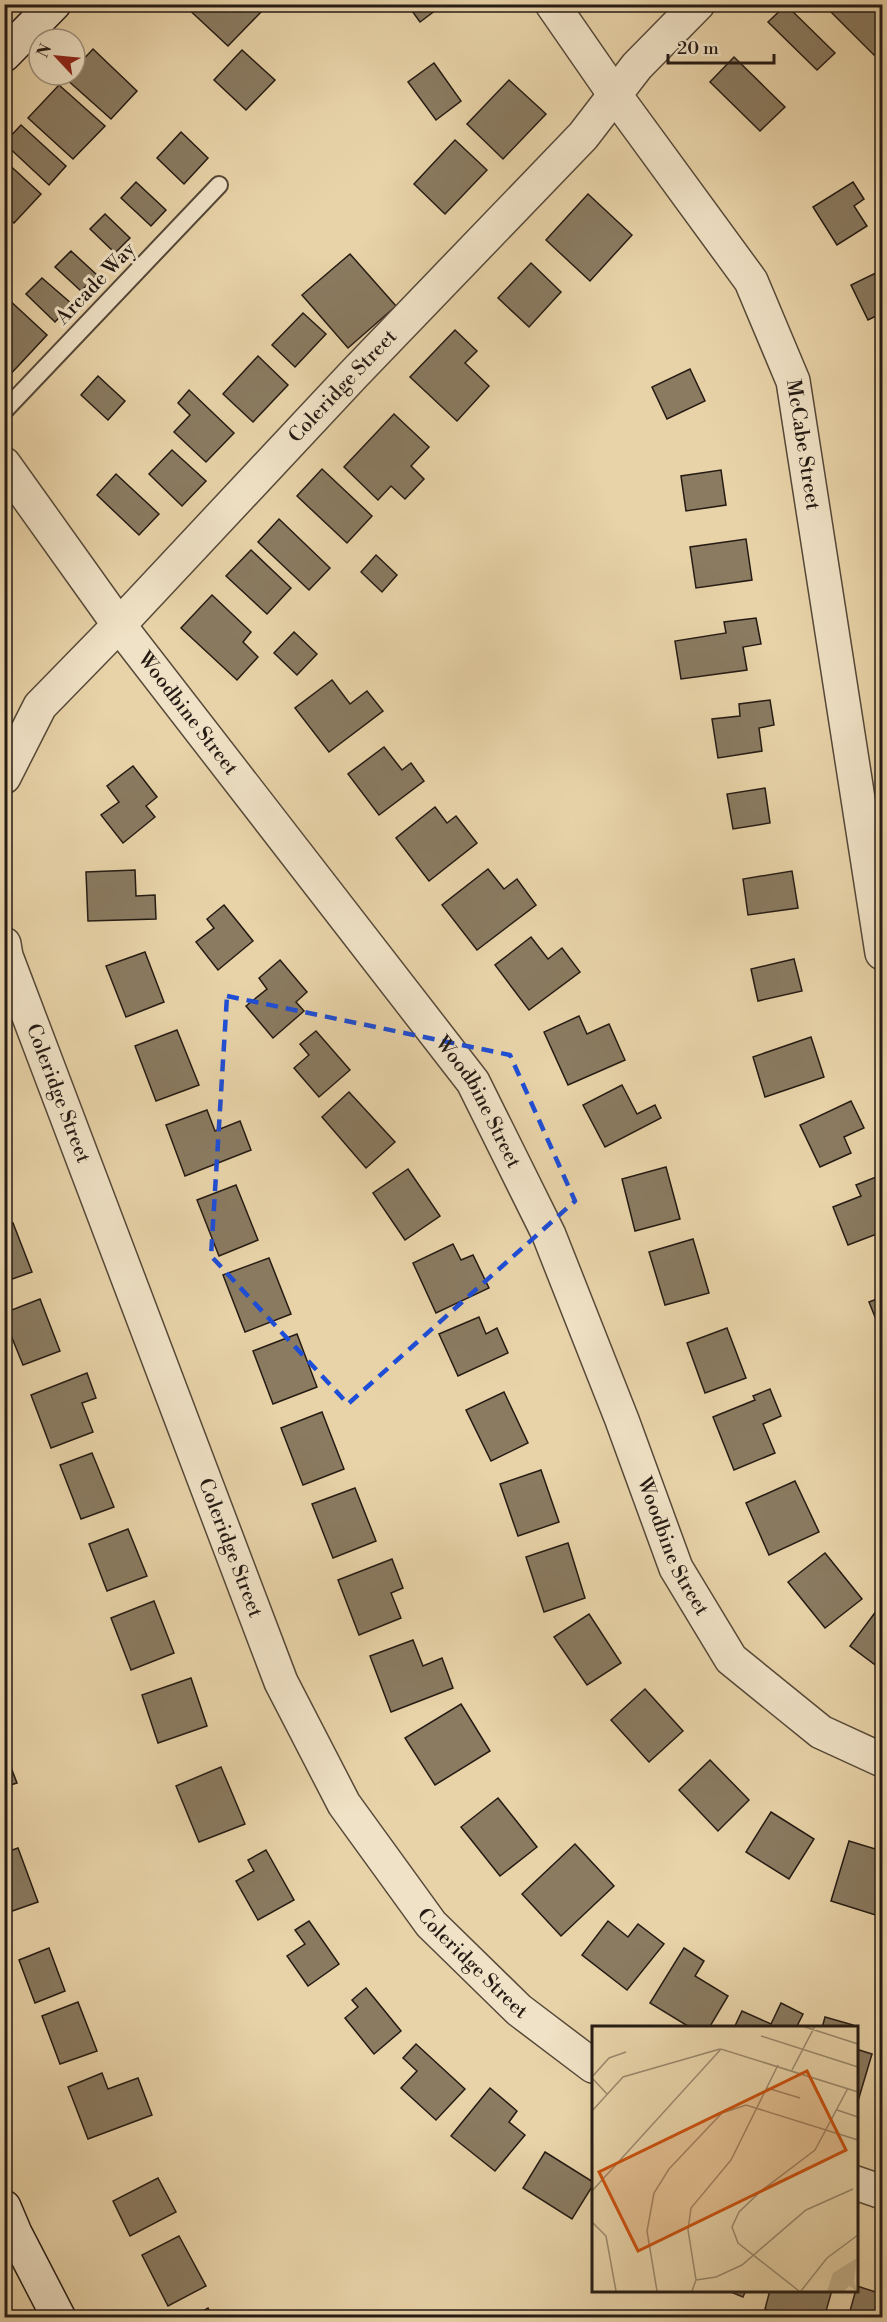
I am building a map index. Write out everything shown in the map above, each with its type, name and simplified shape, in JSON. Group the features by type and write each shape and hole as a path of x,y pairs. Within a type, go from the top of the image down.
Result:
{"street":[{"path":"4,55 54,4"},
{"name":"McCabe Street","path":"552,4 751,281 793,381 882,953"},
{"name":"Coleridge Street","path":"4,777 40,706 583,136 637,66 698,4"},
{"name":"Woodbine Street","path":"4,464 119,625 473,1082 549,1235 622,1420 676,1568 731,1659 821,1732 882,1760"},
{"name":"Coleridge Street","path":"4,944 6,956 281,1682 344,1804 430,1924 519,2010 592,2065"},
{"path":"857,2185 882,2192"},
{"path":"4,2207 59,2318"}],"lane":[{"name":"Arcade Way","path":"4,411 219,185"}],"highlighted area":[{"path":"227,996 510,1055 575,1201 348,1404 211,1256"}],"building":[{"path":"183,4 253,4 261,12 228,46"},
{"path":"407,4 444,4 420,22"},
{"path":"823,4 880,4 882,7 882,47 874,55"},
{"path":"786,5 835,53 817,70 768,22"},
{"path":"93,49 137,91 111,119 75,87 87,87 87,55"},
{"path":"242,50 275,80 246,110 214,80"},
{"path":"734,57 785,107 760,131 710,82"},
{"path":"434,63 461,101 436,120 408,82"},
{"path":"509,80 546,114 503,159 467,124"},
{"path":"57,87 61,87 105,126 73,159 28,118"},
{"path":"21,125 66,166 49,185 4,143"},
{"path":"181,132 208,158 184,184 157,158"},
{"path":"455,140 487,170 445,214 414,184"},
{"path":"4,160 41,194 14,223 4,215"},
{"path":"136,182 166,210 151,226 121,198"},
{"path":"853,182 864,199 854,206 867,226 837,245 813,207"},
{"path":"588,194 632,235 590,281 546,240"},
{"path":"105,214 130,238 115,253 90,229"},
{"path":"71,251 97,275 81,291 55,267"},
{"path":"350,254 396,306 348,348 302,295"},
{"path":"531,263 561,292 529,327 498,298"},
{"path":"882,270 882,313 868,320 851,285"},
{"path":"42,278 72,304 55,322 26,294"},
{"path":"7,298 47,335 6,379 4,377 4,301"},
{"path":"303,313 326,334 295,367 272,345"},
{"path":"455,330 477,351 465,363 489,386 457,421 410,377"},
{"path":"258,356 288,385 253,422 223,394"},
{"path":"690,369 705,401 667,419 652,387"},
{"path":"98,376 125,401 108,420 81,395"},
{"path":"189,390 234,433 206,462 174,432 190,415 178,403"},
{"path":"394,414 429,447 411,466 424,479 405,499 391,486 378,500 344,467"},
{"path":"172,450 206,481 182,506 149,474"},
{"path":"322,469 372,516 347,543 297,496"},
{"path":"721,470 726,505 686,511 681,476"},
{"path":"116,474 159,514 139,535 97,495"},
{"path":"279,519 330,568 309,590 258,542"},
{"path":"746,539 752,580 696,588 690,547"},
{"path":"251,550 291,588 267,614 226,576"},
{"path":"376,555 397,575 382,592 361,572"},
{"path":"212,595 251,632 243,642 258,657 237,680 181,628"},
{"path":"756,618 761,644 743,647 747,670 681,679 675,641 726,633 724,622"},
{"path":"294,632 317,654 297,675 274,653"},
{"path":"332,680 350,704 367,691 383,711 329,752 295,708"},
{"path":"770,700 774,725 759,728 762,751 718,758 712,719 740,716 739,704"},
{"path":"384,747 402,770 411,763 424,781 379,815 348,774"},
{"path":"133,766 157,797 146,806 155,817 123,843 101,815 119,802 107,786"},
{"path":"765,788 770,823 733,829 727,794"},
{"path":"435,807 447,823 456,816 477,843 429,881 396,838"},
{"path":"488,869 504,889 517,879 536,905 477,950 442,905"},
{"path":"135,870 136,896 155,895 156,919 88,921 86,872"},
{"path":"792,871 798,908 748,915 743,879"},
{"path":"224,905 253,941 218,970 196,942 214,928 207,919"},
{"path":"531,937 548,959 562,948 580,972 529,1010 495,965"},
{"path":"145,952 164,1002 126,1017 106,966"},
{"path":"794,959 802,991 758,1001 751,969"},
{"path":"280,960 307,992 296,1002 304,1011 273,1038 246,1006 267,989 259,978"},
{"path":"579,1016 587,1034 609,1024 625,1060 568,1085 544,1032"},
{"path":"177,1030 199,1085 156,1101 135,1046"},
{"path":"316,1031 350,1070 319,1097 294,1068 309,1055 300,1044"},
{"path":"811,1037 824,1077 765,1097 753,1057"},
{"path":"622,1085 637,1114 655,1105 661,1118 605,1147 583,1105"},
{"path":"349,1092 395,1142 366,1168 322,1117"},
{"path":"851,1101 864,1128 844,1137 851,1153 820,1167 800,1125"},
{"path":"207,1110 215,1131 240,1121 251,1150 185,1176 166,1125"},
{"path":"666,1167 680,1219 635,1231 622,1179"},
{"path":"408,1169 440,1216 405,1240 373,1193"},
{"path":"881,1175 882,1206 876,1209 882,1224 882,1232 848,1245 833,1207 861,1196 856,1185"},
{"path":"236,1185 258,1240 219,1256 197,1200"},
{"path":"13,1223 32,1272 4,1282 4,1227"},
{"path":"693,1239 709,1293 665,1305 649,1252"},
{"path":"453,1244 461,1260 473,1255 489,1288 436,1313 413,1263"},
{"path":"269,1258 291,1314 245,1332 223,1275"},
{"path":"882,1297 882,1332 881,1332 869,1302"},
{"path":"40,1299 60,1351 23,1365 4,1313"},
{"path":"479,1317 486,1334 497,1328 508,1353 458,1376 439,1334"},
{"path":"727,1328 746,1378 705,1393 687,1343"},
{"path":"297,1334 317,1387 273,1404 253,1351"},
{"path":"87,1373 96,1398 82,1403 93,1432 51,1448 31,1395"},
{"path":"770,1389 781,1416 763,1424 775,1453 734,1470 713,1417 755,1400 753,1396"},
{"path":"504,1392 528,1443 491,1461 466,1410"},
{"path":"322,1412 344,1469 303,1485 281,1428"},
{"path":"92,1453 114,1507 81,1519 60,1465"},
{"path":"541,1470 559,1522 518,1536 500,1484"},
{"path":"795,1481 819,1532 769,1555 746,1503"},
{"path":"355,1488 376,1541 333,1558 312,1504"},
{"path":"128,1529 147,1576 107,1591 89,1544"},
{"path":"568,1543 585,1598 544,1612 526,1557"},
{"path":"825,1553 862,1599 825,1628 788,1582"},
{"path":"392,1559 403,1588 391,1593 401,1618 359,1635 338,1580"},
{"path":"154,1601 174,1653 131,1670 111,1618"},
{"path":"880,1606 882,1607 882,1670 850,1646"},
{"path":"589,1614 621,1663 587,1685 554,1637"},
{"path":"413,1640 423,1666 442,1658 453,1688 391,1712 370,1656"},
{"path":"191,1678 207,1726 158,1743 142,1695"},
{"path":"645,1689 683,1731 649,1762 611,1720"},
{"path":"461,1704 490,1751 435,1785 405,1738"},
{"path":"7,1757 17,1783 4,1787 4,1758"},
{"path":"710,1760 749,1800 718,1831 679,1790"},
{"path":"221,1767 245,1824 199,1842 176,1786"},
{"path":"498,1798 537,1847 500,1876 461,1827"},
{"path":"771,1812 814,1839 789,1879 746,1852"},
{"path":"849,1841 882,1851 882,1917 831,1901"},
{"path":"575,1844 614,1886 561,1936 522,1894"},
{"path":"18,1848 38,1902 4,1914 4,1853"},
{"path":"266,1850 294,1900 258,1920 236,1881 254,1871 248,1860"},
{"path":"309,1921 339,1964 308,1986 287,1956 305,1944 295,1930"},
{"path":"608,1921 628,1937 638,1924 664,1944 627,1990 582,1955"},
{"path":"49,1948 65,1991 35,2003 19,1960"},
{"path":"684,1948 704,1961 695,1976 728,1996 710,2026 688,2026 650,2003"},
{"path":"366,1988 401,2031 374,2054 345,2018 358,2007 352,2000"},
{"path":"78,2002 97,2051 60,2064 42,2016"},
{"path":"781,2003 803,2014 797,2026 735,2026 742,2011 771,2024"},
{"path":"825,2017 853,2025 853,2026 823,2026"},
{"path":"416,2044 465,2089 436,2120 401,2088 417,2071 403,2058"},
{"path":"857,2049 872,2054 857,2100"},
{"path":"102,2073 108,2089 138,2078 152,2115 88,2139 68,2087"},
{"path":"490,2088 517,2111 509,2122 525,2135 495,2171 451,2136"},
{"path":"545,2152 592,2181 592,2187 572,2219 523,2188"},
{"path":"158,2178 176,2212 130,2236 113,2201"},
{"path":"179,2236 206,2286 168,2306 142,2255"},
{"path":"857,2286 882,2294 882,2318 848,2318"},
{"path":"731,2292 745,2292 743,2297"},
{"path":"769,2292 831,2292 824,2318 791,2318 765,2309"},
{"path":"208,2308 213,2318 191,2318"}]}
